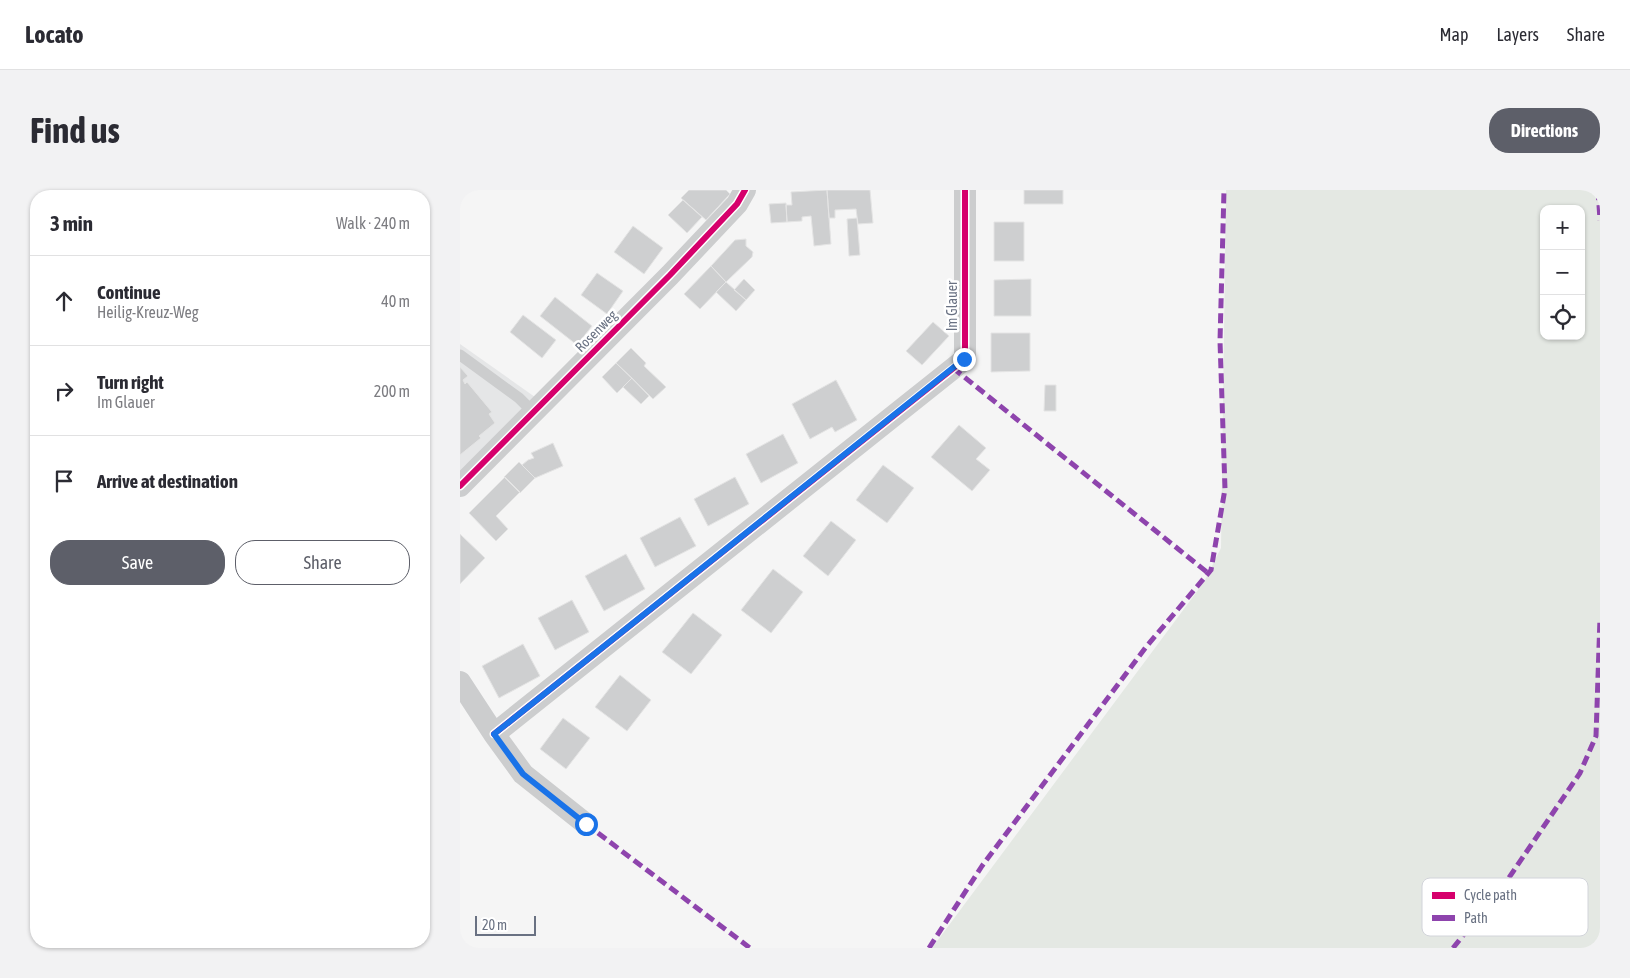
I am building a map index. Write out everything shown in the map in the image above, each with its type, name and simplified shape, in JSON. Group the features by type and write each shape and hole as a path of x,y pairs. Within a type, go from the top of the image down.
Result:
{"street":[{"name":"Rosenweg","path":"460,486 670,275 737,204 745,190"},
{"name":"Im Glauer","path":"494,734 964,359 965,190"},
{"path":"460,682 523,774 586,824"}],"lane":[{"path":"460,355 519,398 532,412"}],"shaded area":[{"path":"1226,190 1600,190 1600,948 932,948 1204,582 1221,548"},
{"path":"460,344 535,397 460,475"}],"building":[{"path":"689,190 726,190 730,194 706,220 681,198"},
{"path":"827,190 870,190 873,223 858,224 856,209 835,210 835,218 829,218"},
{"path":"827,190 831,244 814,246 811,216 802,217 802,221 787,222 786,205 792,205 791,192"},
{"path":"1024,190 1063,190 1063,204 1024,204"},
{"path":"683,200 702,217 687,233 668,215"},
{"path":"786,203 787,222 771,223 769,204"},
{"path":"857,218 860,255 849,256 847,219"},
{"path":"994,222 1024,222 1024,261 994,261"},
{"path":"633,226 663,248 644,274 614,252"},
{"path":"746,239 746,246 753,252 752,257 726,282 711,266 735,240"},
{"path":"711,266 726,282 700,309 684,294"},
{"path":"597,273 623,291 607,314 581,295"},
{"path":"744,279 755,290 746,300 734,290"},
{"path":"1031,279 1031,316 994,316 994,280"},
{"path":"726,282 746,300 736,311 716,292"},
{"path":"555,297 592,326 577,345 540,316"},
{"path":"523,315 556,340 542,358 510,332"},
{"path":"933,322 949,336 922,365 906,351"},
{"path":"991,333 1030,333 1030,371 991,372"},
{"path":"631,348 646,363 644,366 666,387 653,399 616,363"},
{"path":"616,363 632,378 617,393 602,377"},
{"path":"460,367 468,376 463,380 465,384 467,382 492,412 489,414 495,423 479,436 481,438 460,455"},
{"path":"632,378 649,396 641,404 623,387"},
{"path":"836,380 857,420 835,432 832,427 810,439 792,404"},
{"path":"1045,385 1056,385 1056,411 1044,411"},
{"path":"959,425 986,448 976,459 990,470 972,491 931,457"},
{"path":"783,434 798,463 761,483 746,454"},
{"path":"553,443 563,466 535,478 522,465 534,458 531,453"},
{"path":"519,462 535,478 520,493 504,477"},
{"path":"883,465 914,488 887,523 856,500"},
{"path":"505,477 520,492 496,516 508,529 496,541 469,513"},
{"path":"735,477 749,504 708,526 694,499"},
{"path":"680,517 696,546 655,567 640,538"},
{"path":"831,521 856,540 828,576 803,556"},
{"path":"460,534 485,558 460,584"},
{"path":"626,554 645,589 604,611 585,576"},
{"path":"773,569 803,592 771,633 741,610"},
{"path":"572,600 589,632 555,650 538,618"},
{"path":"693,613 722,635 691,674 662,652"},
{"path":"523,644 540,676 499,698 482,666"},
{"path":"620,675 651,700 627,731 595,707"},
{"path":"563,718 590,738 566,769 540,749"}],"marked path":[{"path":"929,948 982,866 1146,647 1211,570 1225,489 1220,341 1224,190"},
{"path":"1598,190 1600,220"},
{"path":"953,368 1208,573"},
{"path":"1509,878 1580,773 1596,736 1600,618"},
{"path":"586,824 750,948"},
{"path":"1453,948 1463,936"}],"cycle path":[{"path":"460,486 670,275 737,204 745,190"},
{"path":"494,734 965,359 965,190"}],"route":[{"path":"586,824 523,774 494,734 964,359"}]}
